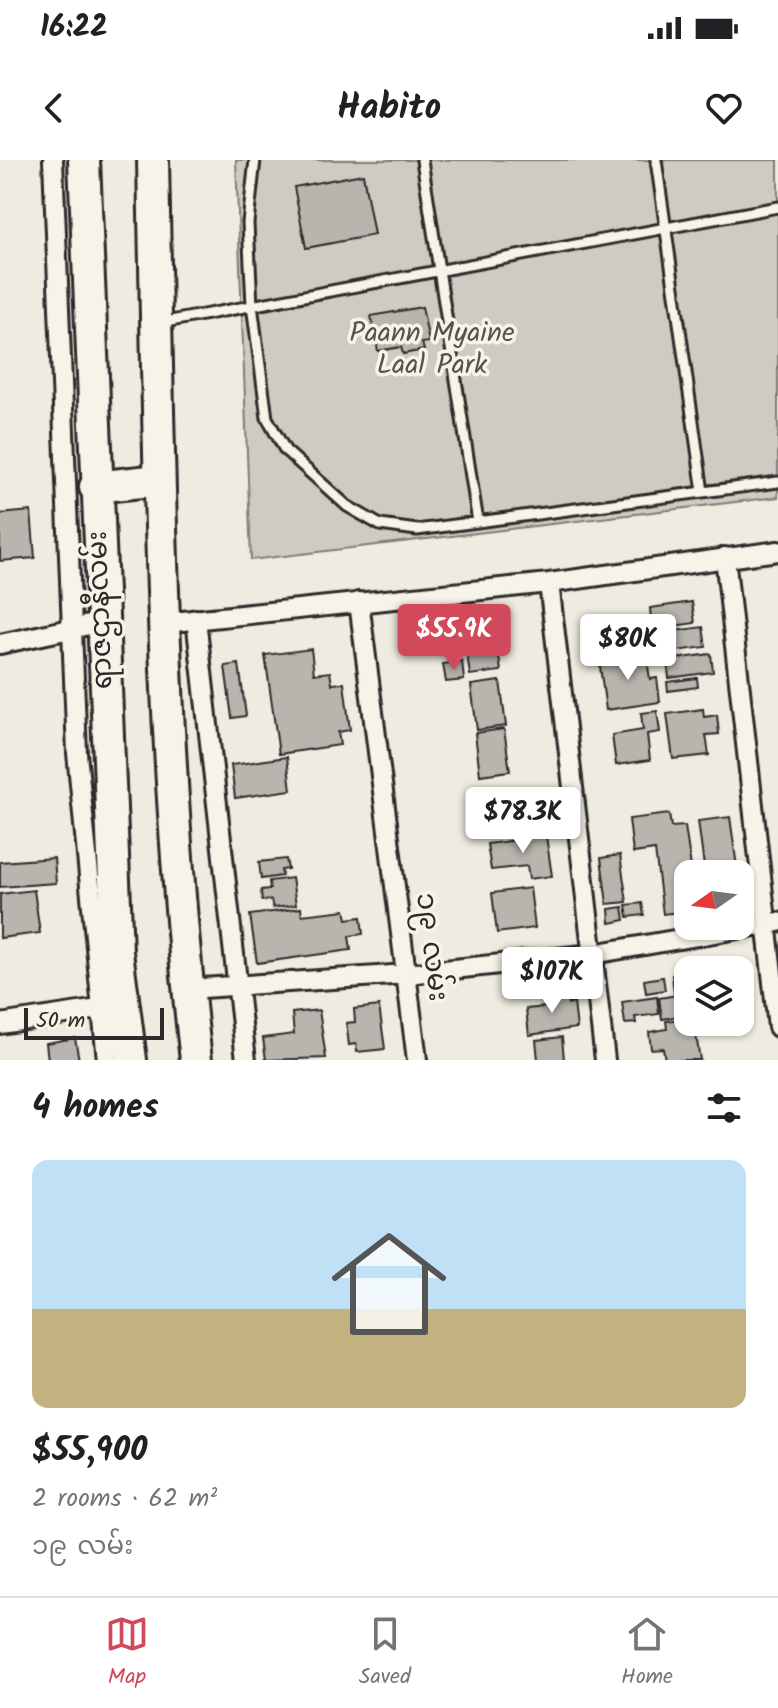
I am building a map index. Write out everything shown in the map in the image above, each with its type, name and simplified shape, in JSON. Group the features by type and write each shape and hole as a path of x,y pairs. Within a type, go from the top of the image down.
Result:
{"main road":[{"name":"ရာဇဌာနီလမ်း","path":"84,160 95,487 117,952 112,1007 131,1060"},
{"path":"153,160 163,623 188,989 196,1060"},
{"path":"95,487 159,480"}],"street":[{"path":"53,160 77,753 112,1007 107,1060"},
{"path":"163,623 549,583 778,551"},
{"path":"725,557 772,923 778,1027"},
{"path":"549,583 605,1060"},
{"name":"၁၉ လမ်း","path":"359,602 417,1060"},
{"path":"196,619 246,1060"},
{"path":"0,644 103,622"},
{"path":"188,989 407,974 593,954 772,923"},
{"path":"0,1024 112,1007"}],"lane":[{"path":"255,160 248,223 252,305 267,418 285,450 347,506 380,525 417,530 778,482"},
{"path":"422,160 478,522"},
{"path":"656,160 703,492"},
{"path":"156,324 778,207"}],"green space":[{"name":"Paann Myaine Laal Park","path":"236,160 778,160 778,497 251,560"}],"building":[{"path":"363,174 374,235 306,248 294,187"},
{"path":"422,307 429,342 422,343 424,350 403,354 401,347 378,351 371,316"},
{"path":"31,511 35,558 0,561 0,514"},
{"path":"692,602 695,623 652,629 650,608"},
{"path":"703,627 706,647 661,653 658,633"},
{"path":"496,634 501,671 470,675 465,639"},
{"path":"311,649 314,674 330,672 332,684 344,683 350,730 338,732 340,745 279,754 265,655"},
{"path":"646,653 650,679 657,678 660,702 606,710 599,659"},
{"path":"711,654 713,672 669,678 667,660"},
{"path":"462,661 464,680 446,682 443,664"},
{"path":"239,664 246,716 232,718 225,666"},
{"path":"697,678 698,687 668,691 667,682"},
{"path":"500,681 506,726 477,730 471,685"},
{"path":"703,709 704,717 717,715 719,734 706,735 709,755 673,759 667,714"},
{"path":"657,711 660,732 647,734 650,760 616,765 612,735 643,730 641,713"},
{"path":"504,729 510,771 480,775 475,733"},
{"path":"287,757 291,790 235,798 231,765"},
{"path":"669,814 671,827 685,826 690,860 674,860 674,913 663,914 655,850 633,853 629,819"},
{"path":"730,817 736,860 703,860 698,821"},
{"path":"538,830 539,837 546,836 552,876 529,879 527,866 491,870 487,844 524,839 524,832"},
{"path":"620,855 627,902 607,904 601,858"},
{"path":"54,858 56,883 0,887 0,862"},
{"path":"286,859 288,869 281,870 282,876 261,879 259,862"},
{"path":"292,878 296,905 273,908 271,900 262,901 261,890 270,889 269,881"},
{"path":"530,888 535,928 497,933 492,893"},
{"path":"34,890 40,933 0,938 0,894"},
{"path":"642,903 644,915 628,917 626,905"},
{"path":"623,907 625,920 610,923 609,909"},
{"path":"301,908 302,915 345,910 347,919 361,917 363,934 349,936 351,950 257,963 250,915"},
{"path":"663,977 665,990 646,993 644,980"},
{"path":"567,991 568,1004 574,1003 577,1028 529,1035 526,1009 547,1007 545,993"},
{"path":"674,996 674,1017 662,1019 659,998"},
{"path":"657,997 659,1014 635,1017 636,1023 625,1024 622,1002"},
{"path":"379,1006 385,1049 357,1052 356,1044 349,1045 346,1023 355,1022 354,1009"},
{"path":"319,1010 326,1058 266,1060 263,1038 294,1034 292,1013"},
{"path":"674,1020 674,1036 696,1036 700,1060 665,1060 663,1048 651,1049 649,1032 667,1029 666,1021"},
{"path":"562,1037 564,1060 538,1060 536,1040"},
{"path":"75,1038 79,1060 48,1060 46,1043"}]}
